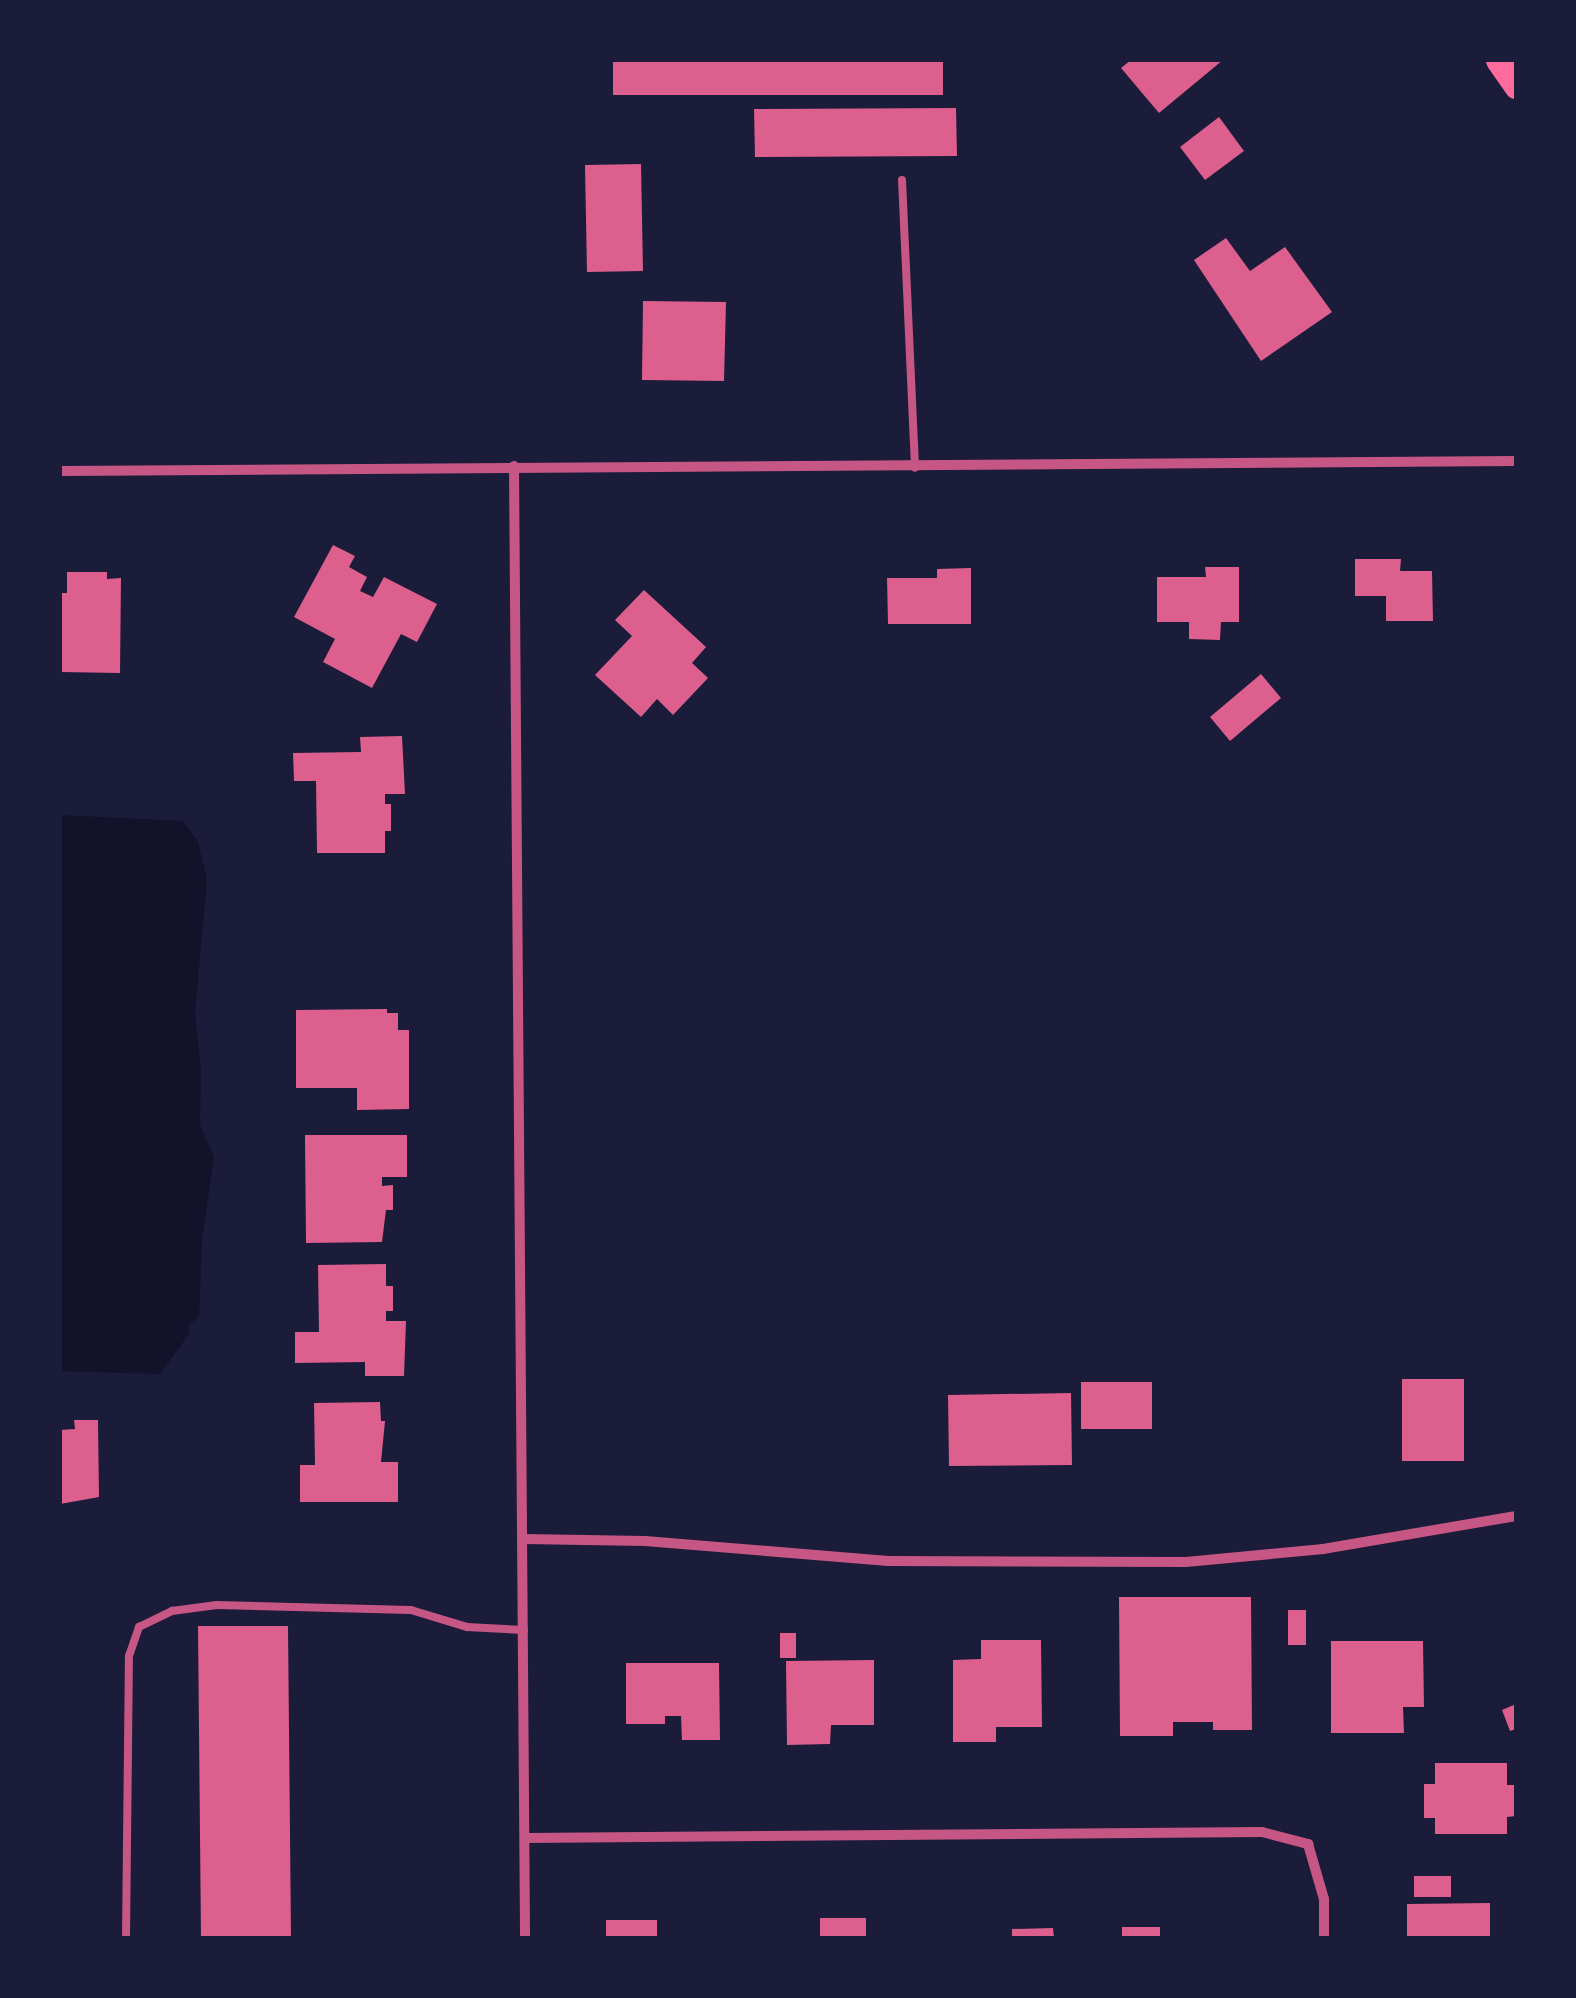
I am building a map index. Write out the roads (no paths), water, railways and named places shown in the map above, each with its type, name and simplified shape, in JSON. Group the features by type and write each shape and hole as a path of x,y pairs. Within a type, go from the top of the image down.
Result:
{"main road":[{"path":"1498,60 1516,86"}],"street":[{"path":"60,470 915,468 1516,461"},
{"path":"514,466 525,1938"},
{"path":"524,1539 645,1541 888,1561 1186,1562 1322,1549 1516,1516"},
{"path":"525,1838 1262,1832 1308,1844 1324,1899 1324,1938"}],"lane":[{"path":"902,180 915,468"},
{"path":"126,1938 129,1656 139,1627 172,1611 216,1605 411,1610 467,1627 524,1630"}]}
